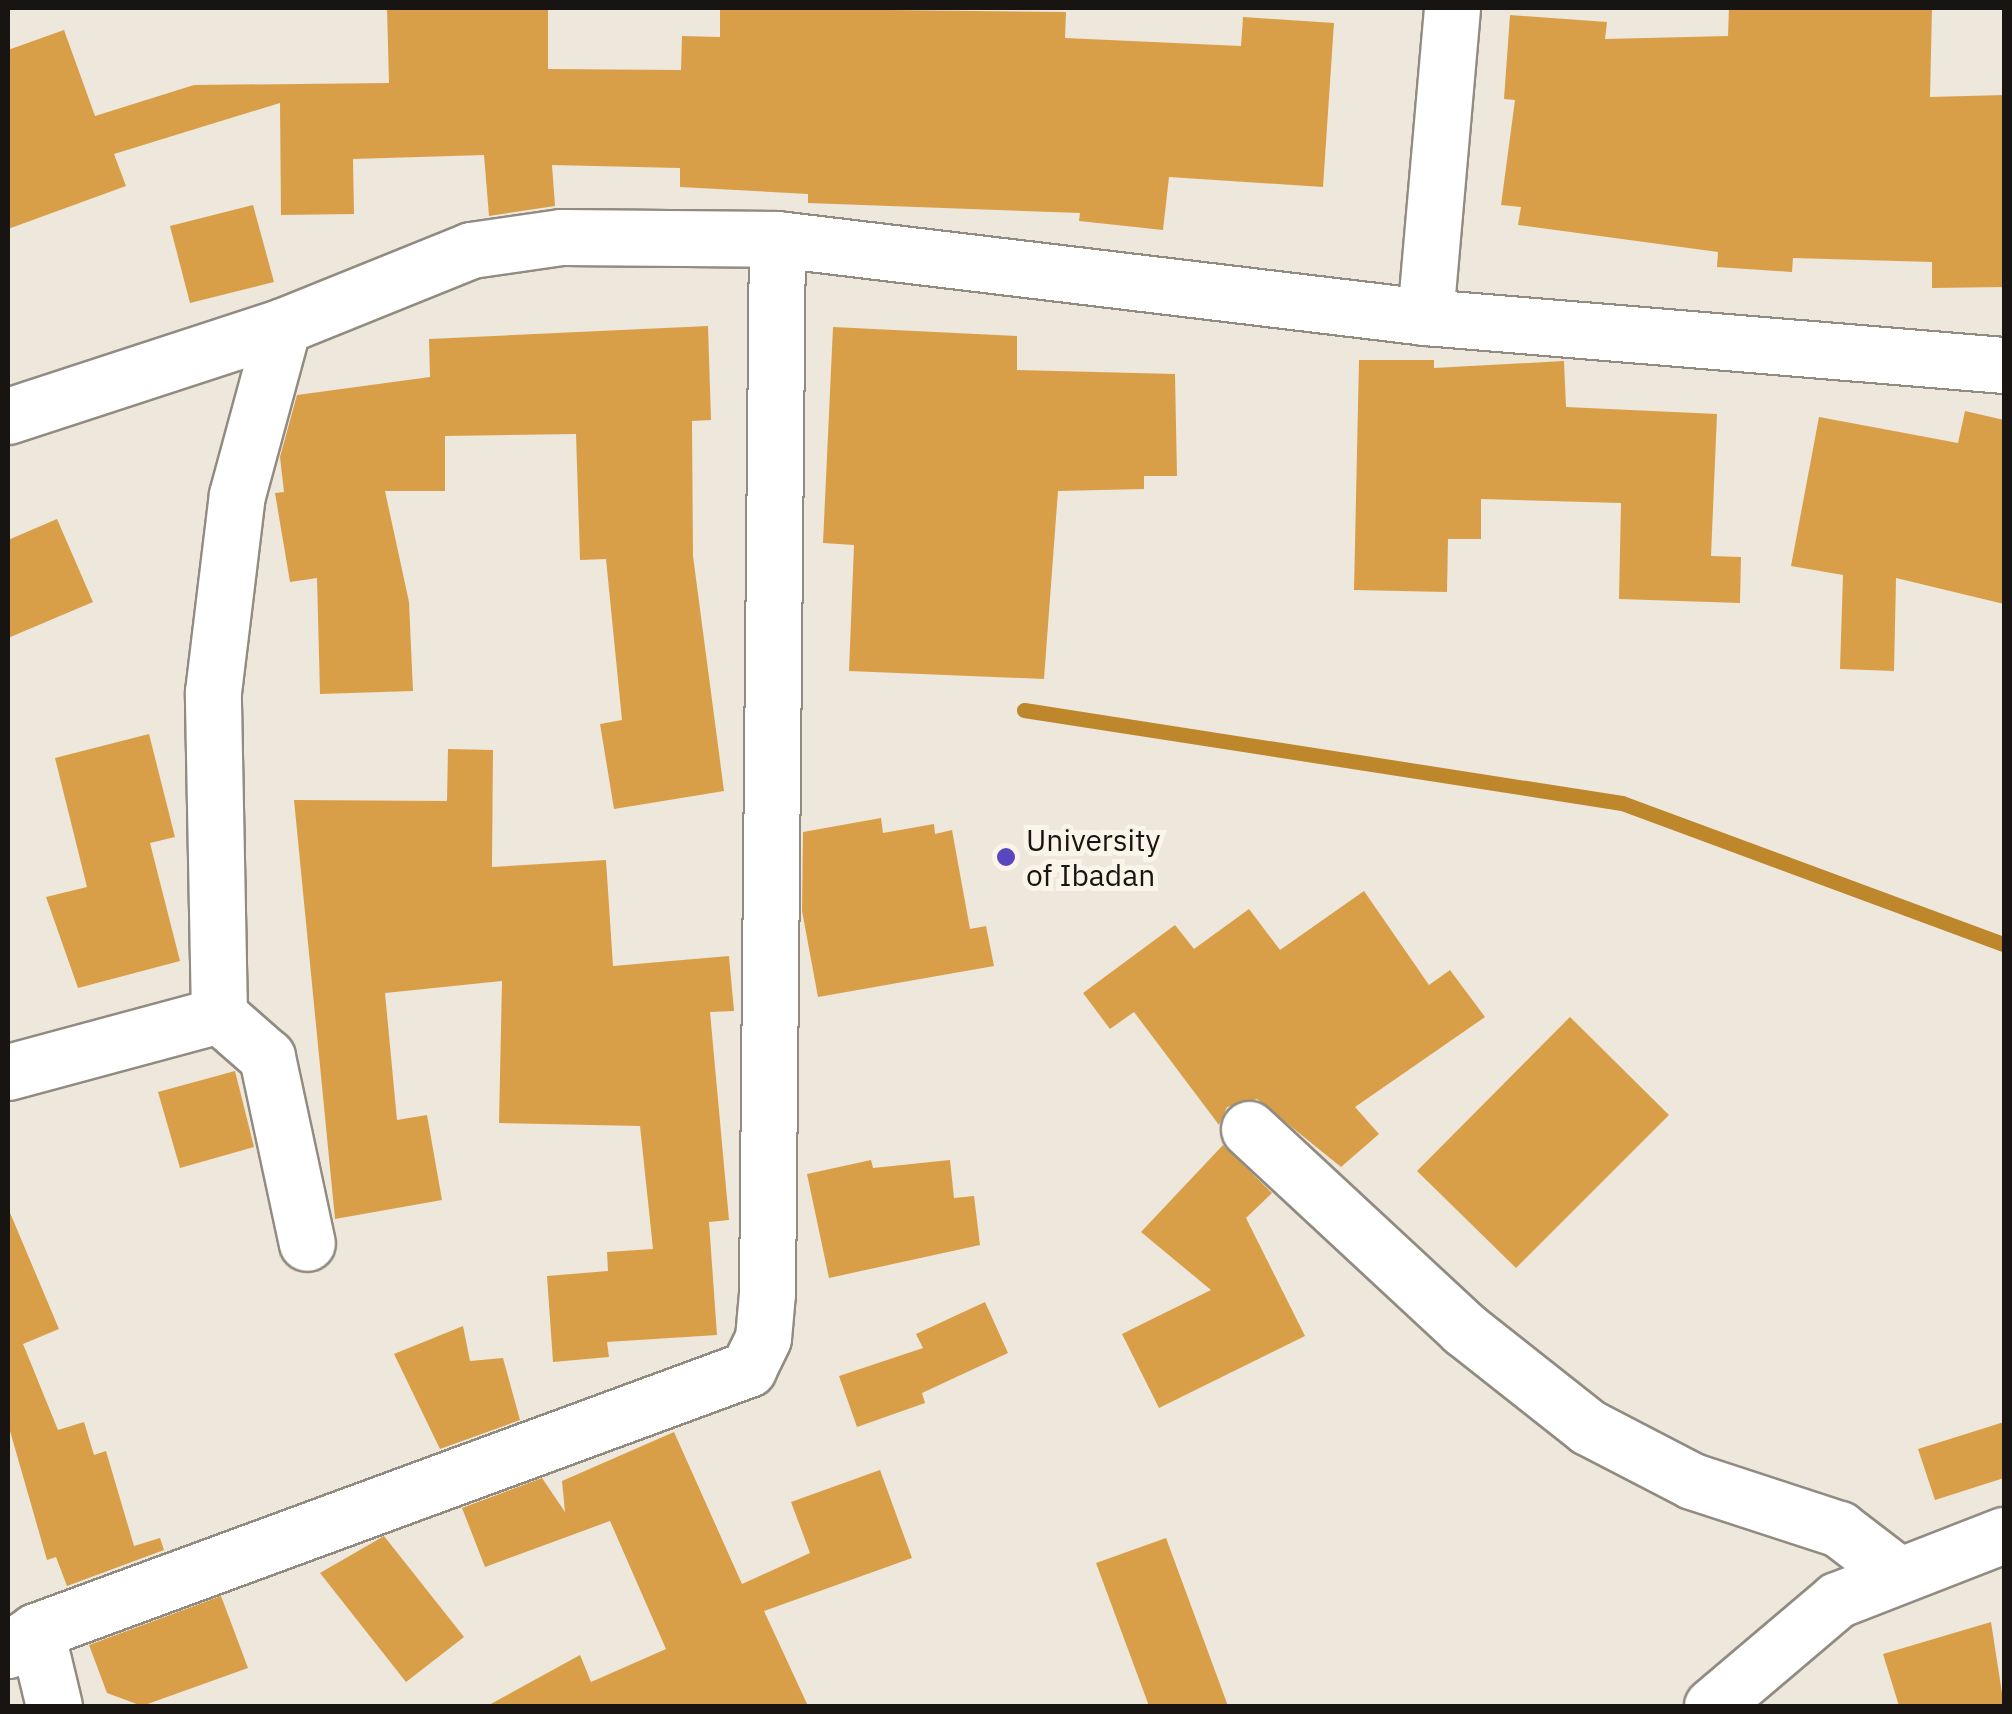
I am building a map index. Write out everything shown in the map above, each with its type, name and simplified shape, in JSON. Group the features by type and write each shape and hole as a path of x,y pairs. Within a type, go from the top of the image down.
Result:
{"street":[{"path":"1425,318 1452,8"},
{"path":"8,416 283,326 472,250 561,237 777,239 1425,318 2004,365"},
{"path":"54,1706 22,1640 748,1370 763,1338 768,1293 777,239"},
{"path":"283,326 238,495 214,692 219,1015 267,1057 307,1243"},
{"path":"8,1072 219,1015"},
{"path":"1248,1129 1464,1329 1588,1428 1692,1481 1839,1529 1895,1572"},
{"path":"1712,1706 1837,1600 1895,1572 2004,1535"}],"building":[{"path":"387,8 548,8 548,69 681,70 682,36 720,37 720,8 1066,12 1065,38 1241,46 1243,17 1334,23 1323,187 1169,177 1163,230 1079,221 1080,213 808,203 808,194 680,187 680,168 552,165 555,206 489,216 484,155 353,159 354,214 281,215 280,103 114,154 126,186 8,229 8,50 64,30 95,116 194,85 389,83"},
{"path":"1729,8 1932,8 1930,97 2004,95 2004,287 1932,288 1932,262 1793,258 1792,272 1717,267 1718,252 1518,225 1521,207 1501,205 1515,100 1504,99 1510,15 1607,22 1605,39 1728,36"},
{"path":"253,205 274,282 190,303 170,226"},
{"path":"708,326 711,420 692,421 693,556 724,791 614,809 600,724 622,720 606,559 580,560 576,434 445,436 445,491 385,491 409,602 413,691 320,694 317,578 290,582 275,493 284,492 280,457 297,395 430,377 429,339"},
{"path":"833,327 1017,336 1017,370 1175,374 1177,476 1144,476 1144,489 1058,491 1044,679 849,671 854,545 823,543"},
{"path":"1359,360 1434,360 1434,368 1564,361 1566,407 1717,414 1711,556 1741,557 1740,603 1619,599 1621,503 1481,499 1481,539 1448,539 1447,592 1354,590"},
{"path":"1965,411 2004,420 2004,604 1896,578 1894,671 1840,669 1843,575 1791,566 1819,417 1958,443"},
{"path":"57,519 93,602 8,638 8,540"},
{"path":"149,734 175,837 150,843 180,961 78,988 46,897 87,887 55,758"},
{"path":"448,749 493,750 492,867 606,860 613,966 729,956 734,1011 710,1012 729,1220 709,1222 717,1335 607,1342 609,1357 553,1362 547,1276 608,1271 607,1252 653,1249 640,1126 499,1123 502,981 385,993 397,1120 427,1115 442,1200 335,1219 294,800 447,801"},
{"path":"881,818 883,833 934,824 935,834 952,830 970,929 986,926 994,966 818,997 802,911 803,832"},
{"path":"1364,891 1429,985 1450,970 1485,1017 1355,1107 1379,1134 1341,1167 1257,1099 1227,1107 1219,1125 1134,1012 1110,1029 1083,993 1175,925 1194,949 1249,909 1280,950"},
{"path":"1570,1017 1669,1115 1516,1268 1417,1171"},
{"path":"235,1071 254,1147 180,1168 158,1092"},
{"path":"1223,1145 1272,1193 1246,1218 1305,1336 1159,1408 1122,1334 1211,1290 1141,1232"},
{"path":"871,1160 873,1168 950,1160 954,1198 974,1196 980,1245 829,1278 807,1174"},
{"path":"8,1208 59,1329 23,1344 58,1430 84,1422 94,1455 106,1451 134,1546 160,1538 164,1550 67,1586 56,1557 47,1560 8,1424"},
{"path":"985,1302 1008,1353 922,1393 925,1403 857,1427 839,1376 923,1348 916,1334"},
{"path":"463,1326 470,1361 503,1358 520,1420 440,1449 394,1354"},
{"path":"2004,1422 2004,1478 1935,1500 1918,1449"},
{"path":"674,1432 742,1584 810,1553 791,1502 880,1470 912,1558 764,1611 808,1706 487,1706 580,1655 591,1682 666,1649 610,1521 485,1567 462,1508 542,1478 565,1512 562,1481"},
{"path":"384,1536 464,1637 406,1682 320,1573"},
{"path":"1166,1538 1228,1706 1149,1706 1096,1563"},
{"path":"221,1596 248,1668 142,1706 107,1693 89,1645"},
{"path":"1991,1622 2004,1706 1899,1706 1883,1654"}],"waterway":[{"path":"1024,710 1622,803 2004,944"}],"place":[{"name":"University of Ibadan","path":"1006,857"}]}
